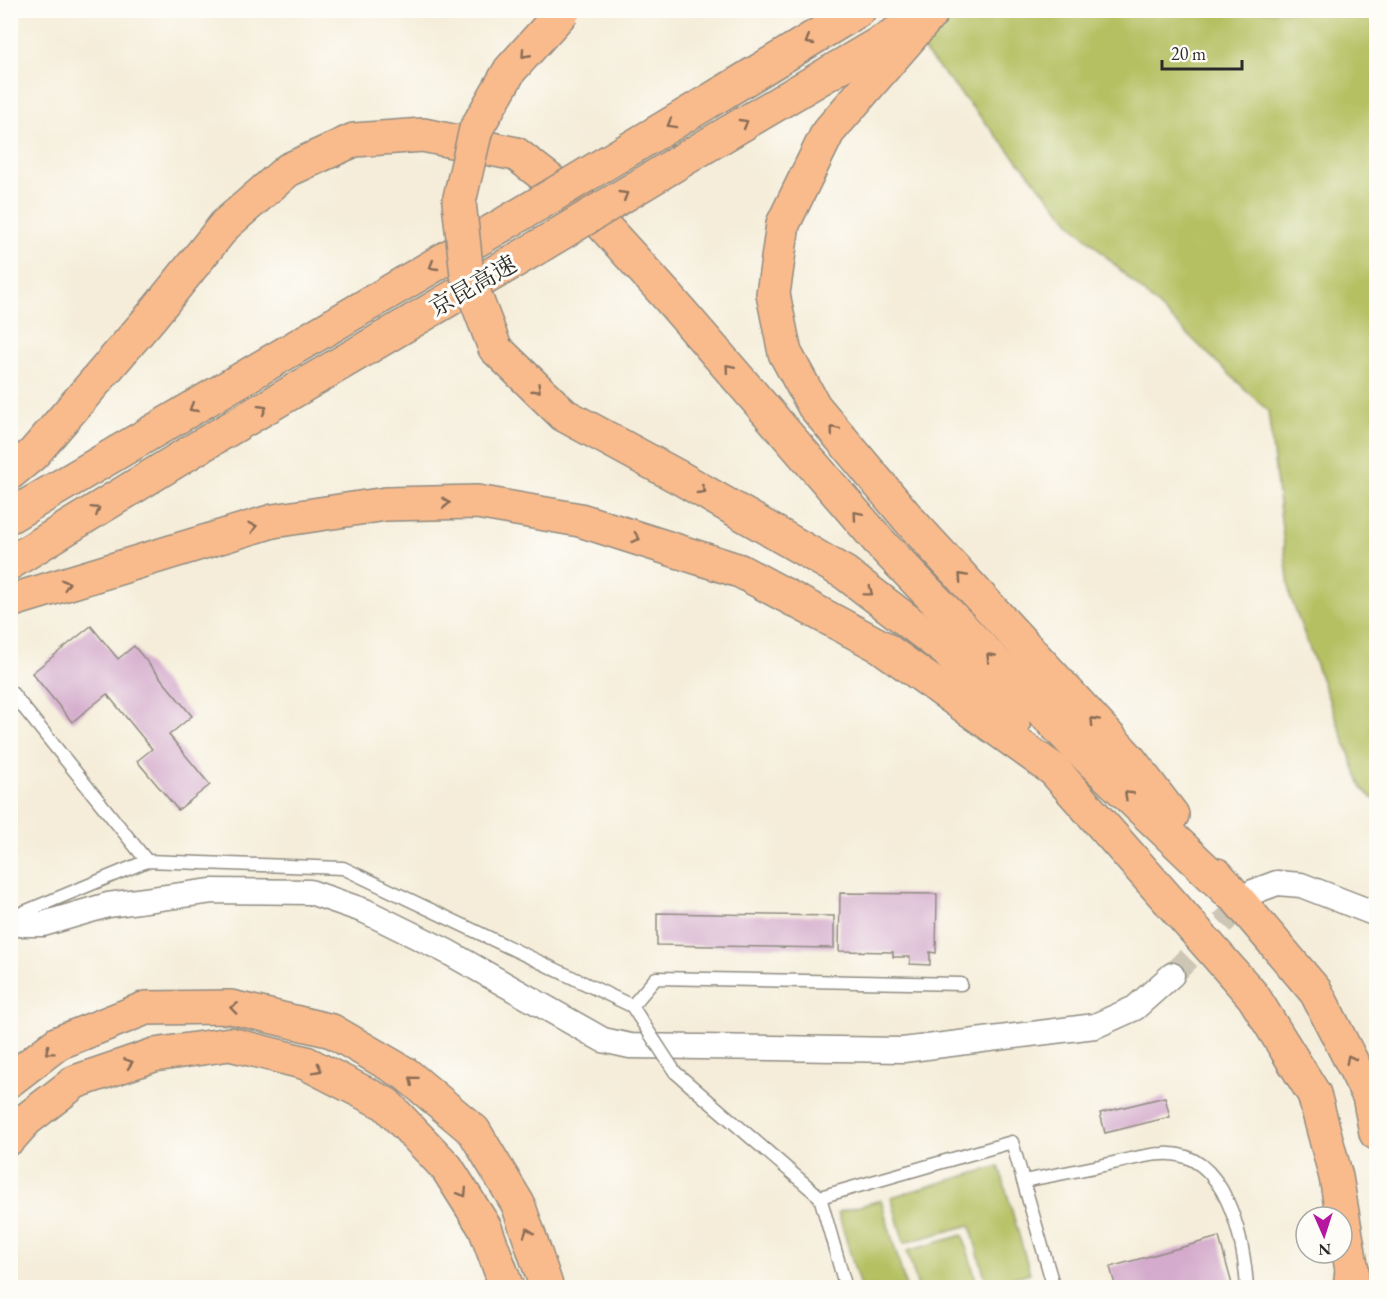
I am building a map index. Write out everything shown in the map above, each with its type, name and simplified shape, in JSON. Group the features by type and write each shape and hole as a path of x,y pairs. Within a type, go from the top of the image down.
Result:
{"main road":[{"path":"564,10 510,70 476,129 459,202 467,275 495,348 564,415 682,478 844,573 947,651 1253,996 1314,1095 1336,1177 1352,1270 1350,1287"},
{"name":"京昆高速","path":"10,516 538,204 859,10"},
{"path":"934,11 828,132 783,224 773,294 785,353 814,406 911,522 1130,760 1242,893 1316,992 1369,1096 1377,1133"},
{"name":"京昆高速","path":"10,563 192,451 538,248 934,11"},
{"path":"10,473 33,454 152,317 225,225 288,170 354,140 423,135 516,154 590,211 668,297 884,548 1077,747 1242,893"},
{"path":"10,601 273,521 386,504 477,502 580,520 740,571 882,647 1054,770"},
{"path":"10,1080 58,1043 146,1008 231,1007 332,1031 406,1074 474,1131 518,1204 547,1287"},
{"path":"10,1138 26,1120 75,1082 154,1055 230,1044 306,1063 386,1104 447,1168 485,1228 507,1287"}],"street":[{"path":"1242,893 1277,883 1301,885 1377,914"},
{"path":"10,924 43,924 108,905 212,891 310,892 365,911 446,951 603,1040 630,1046 903,1050 1095,1026 1135,1008 1172,975"}],"lane":[{"path":"12,693 147,861"},
{"path":"10,918 147,861 343,868 632,1006 675,1072 820,1197 846,1287"},
{"path":"632,1006 656,978 961,984"},
{"path":"820,1197 1012,1142 1054,1287"},
{"path":"1023,1181 1164,1153 1188,1158 1207,1172 1224,1192 1237,1223 1248,1287"}],"green space":[{"path":"890,11 1376,11 1376,801 1362,788 1290,596 1268,411 1071,223"},
{"path":"999,1166 1030,1273 987,1285 970,1225 904,1243 891,1197"},
{"path":"881,1200 906,1287 860,1287 838,1212"},
{"path":"963,1235 978,1287 918,1287 907,1251"}],"building":[{"path":"91,626 118,659 134,646 192,716 169,735 210,785 178,810 137,761 152,749 107,694 72,722 32,673"},
{"path":"840,893 937,894 936,953 930,952 930,965 910,964 910,957 893,957 893,952 839,951"},
{"path":"657,913 834,916 834,948 657,945"},
{"path":"1165,1097 1170,1117 1105,1133 1100,1113"},
{"path":"1219,1237 1233,1288 1116,1288 1110,1267"}],"tunnel":[{"path":"1172,975 1252,893"}]}
